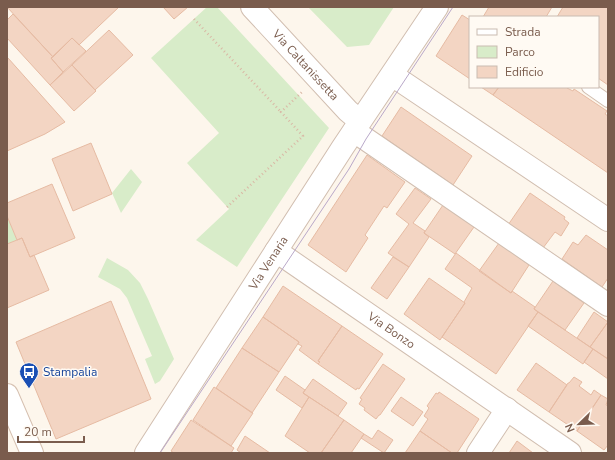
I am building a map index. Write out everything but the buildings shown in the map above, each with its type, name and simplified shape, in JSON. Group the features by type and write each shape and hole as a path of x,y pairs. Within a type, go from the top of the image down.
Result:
{"street":[{"name":"Via Caltanissetta","path":"252,7 348,111 357,126 608,305"},
{"name":"Via Venaria","path":"146,453 357,126 437,7"},
{"path":"392,75 608,220"},
{"name":"Via Bonzo","path":"276,251 570,453"},
{"path":"7,395 32,453"},
{"path":"478,453 507,409"}],"lane":[{"path":"589,88 608,101"}],"path":[{"path":"194,19 303,136 227,207"},
{"path":"281,112 306,89"}],"green space":[{"path":"207,7 217,7 329,128 237,267 196,240 229,209 187,163 219,133 151,58"},
{"path":"308,7 394,7 369,45 347,47"},
{"path":"131,169 142,182 121,213 112,193"},
{"path":"7,216 17,240 7,244"},
{"path":"107,258 128,270 140,283 174,359 160,381 155,384 145,359 152,356 127,298 120,289 98,277"}],"tram line":[{"path":"160,453 349,169 366,139 453,7"}],"place":[{"name":"Stampalia","path":"29,389"}]}
